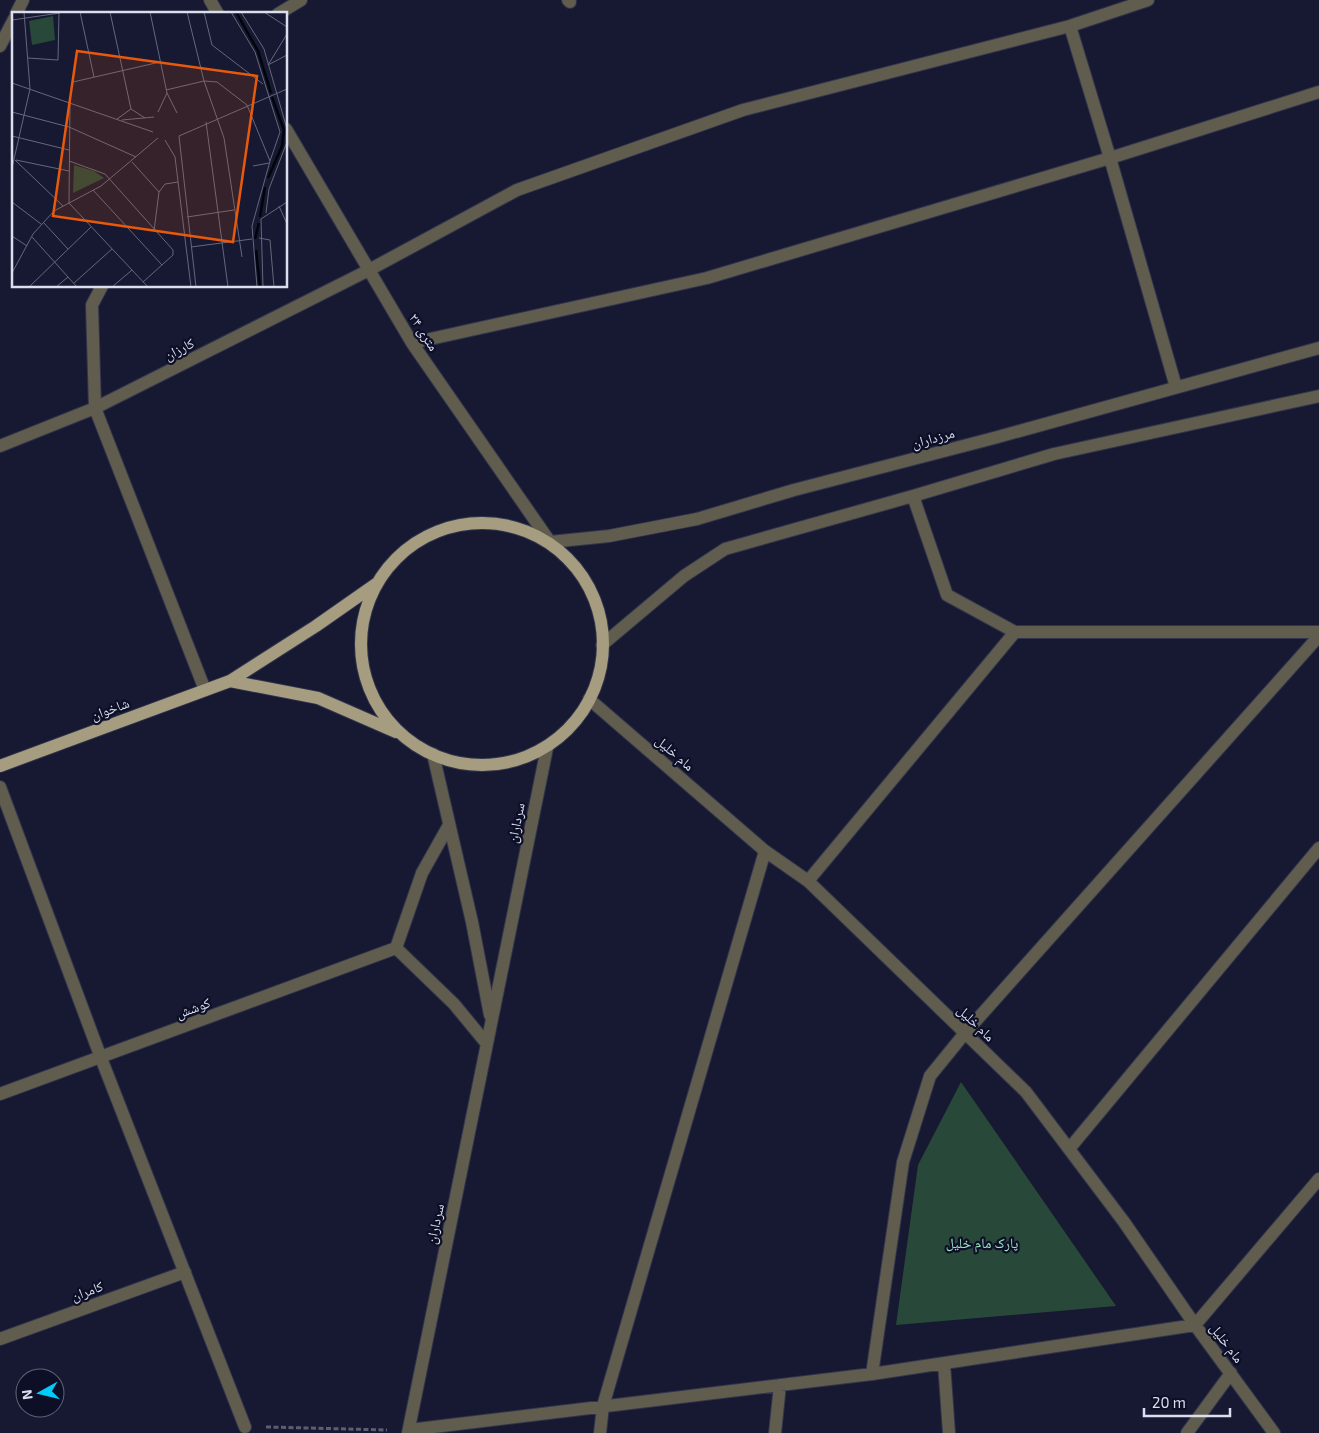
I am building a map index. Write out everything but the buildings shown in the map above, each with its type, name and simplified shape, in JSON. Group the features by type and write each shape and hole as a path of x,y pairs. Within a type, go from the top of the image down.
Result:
{"main road":[{"path":"230,680 318,698 398,733 433,754 469,766 510,763 547,748 574,721 597,687 602,646 596,605 580,572 550,542 513,525 473,522 435,532 400,553 376,584 363,622 361,661 374,700 398,733"},
{"name":"شاخوان","path":"0,766 230,680 316,626 376,584"}],"street":[{"path":"17,12 23,0"},
{"path":"210,0 217,12"},
{"path":"281,12 301,0"},
{"name":"کارزان","path":"0,446 95,408 369,270 517,190 742,110 1070,26 1148,0"},
{"path":"0,46 12,23"},
{"path":"1070,26 1176,387"},
{"path":"412,344 707,278 1110,158 1319,92"},
{"name":"۲۴ متری","path":"288,132 412,344 550,542"},
{"path":"101,288 92,305 95,408 205,690"},
{"name":"مرزداران","path":"550,542 609,536 697,519 794,490 994,438 1319,348"},
{"path":"602,646 684,576 725,549 1054,454 1319,396"},
{"path":"913,496 947,596 1015,632 1319,634"},
{"path":"808,881 1015,632"},
{"path":"872,1374 904,1162 930,1076 965,1033 1319,634"},
{"name":"مام خلیل","path":"589,699 766,851 808,881 1026,1092 1124,1222 1274,1433"},
{"name":"سرداران","path":"408,1432 547,748"},
{"name":"سرداران","path":"433,754 472,922 491,1022"},
{"path":"0,787 101,1058 245,1427"},
{"path":"449,825 422,873 396,948 454,1004 487,1044"},
{"path":"1069,1150 1319,848"},
{"path":"600,1433 603,1406 766,851"},
{"name":"کوشش","path":"0,1094 396,948"},
{"path":"408,1432 603,1406 872,1374 1196,1325 1319,1179"},
{"name":"کامران","path":"0,1339 185,1272"},
{"path":"944,1363 949,1433"},
{"path":"1187,1433 1231,1373"},
{"path":"775,1433 780,1385"}],"path":[{"path":"245,1427 408,1432"}],"green space":[{"name":"پارک مام خلیل","path":"961,1082 1116,1306 896,1325 918,1165"}]}
